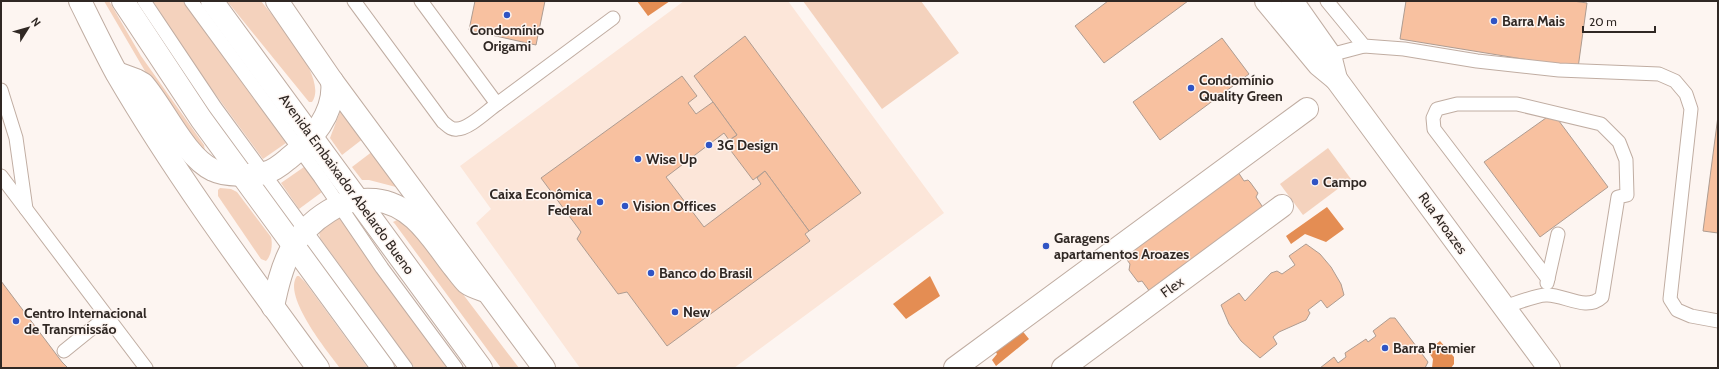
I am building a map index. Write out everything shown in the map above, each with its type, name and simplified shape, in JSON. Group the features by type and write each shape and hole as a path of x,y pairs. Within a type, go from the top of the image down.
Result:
{"main road":[{"path":"80,1 117,73 186,185 318,368"},
{"path":"123,1 201,119 240,174 298,237 383,368"},
{"name":"Avenida Embaixador Abelardo Bueno","path":"212,1 306,144 348,202 481,368"},
{"path":"277,1 332,81 544,368"},
{"name":"Rua Aroazes","path":"1266,1 1319,65 1336,79 1547,367"},
{"name":"Rua Aroazes","path":"1292,1 1330,55 1336,79"},
{"path":"117,73 143,84 193,154 207,166 214,171 222,173 240,174 264,173 282,164 306,144 326,114 333,97 332,81"},
{"path":"955,368 1306,109"},
{"path":"273,307 280,273 298,237 320,216 348,202 385,201 402,208 416,218 467,283 486,291"},
{"name":"Flex","path":"1063,368 1282,206"}],"lane":[{"path":"144,1 215,107 264,173 298,237 406,368"},
{"path":"191,1 306,144"},
{"path":"354,1 443,122 451,128 458,130 472,123 613,18"},
{"path":"422,1 497,104"},
{"path":"1327,1 1364,46"},
{"path":"1330,55 1364,46 1404,49 1478,61 1559,70 1659,74 1675,81 1686,94 1691,109 1670,299 1677,310 1690,316 1718,321"},
{"path":"1,90 16,138 27,211"},
{"path":"1504,307 1546,294 1589,304 1597,302 1602,297 1618,196 1627,195 1626,160 1619,142 1601,124 1517,104 1457,104 1437,109 1433,118 1434,129 1548,279"},
{"path":"1,176 146,368"},
{"path":"348,202 382,268 456,368"},
{"path":"1546,294 1558,234"},
{"path":"64,350 106,317"}],"shaded area":[{"path":"104,1 109,1 141,56 204,145 205,151 166,107"},
{"path":"153,1 183,1 286,143 263,159 191,61"},
{"path":"227,1 261,1 288,35 307,65 313,79 315,92 312,102 309,102"},
{"path":"637,1 670,1 648,16"},
{"path":"684,1 788,1 944,213 734,368 580,368 476,223 491,209 460,166"},
{"path":"803,1 921,1 959,53 882,109"},
{"path":"341,109 364,138 342,155 330,138"},
{"name":"Campo","path":"1328,148 1351,179 1303,215 1280,184"},
{"path":"373,151 397,186 396,187 369,180 362,180 352,167"},
{"path":"304,167 322,192 299,209 281,183"},
{"path":"220,188 231,189 237,192 271,237 271,250 266,261 261,259 218,196 218,190"},
{"path":"1327,207 1344,229 1326,242 1305,234 1291,244 1286,236"},
{"path":"339,217 342,218 453,368 415,368 320,238 319,232"},
{"path":"397,220 411,230 428,248 519,368 501,368 393,222"},
{"path":"297,276 305,282 368,368 340,368 308,324 301,310 296,297 294,285"},
{"path":"930,276 940,296 906,319 893,304"},
{"path":"1020,328 1029,339 996,366 992,360 997,354 993,347"},
{"path":"1440,341 1454,357 1454,364 1451,368 1432,368 1433,359 1428,351"}],"building":[{"name":"Condomínio Origami","path":"475,1 545,1 536,45 469,30"},
{"path":"1108,1 1188,1 1104,63 1075,26"},
{"name":"Barra Mais","path":"1406,1 1573,1 1587,3 1578,68 1400,39"},
{"path":"745,36 861,193 809,231 765,171 753,180 725,143 737,135 694,76"},
{"name":"Condomínio Quality Green","path":"1222,38 1249,74 1160,140 1133,102"},
{"name":"Vision Offices","path":"682,76 697,96 688,103 696,114 713,102 737,135 729,140 724,133 666,177 704,227 761,184 757,178 765,171 809,231 805,234 810,241 667,346 627,292 618,294 577,239 581,232 541,178"},
{"path":"1553,113 1608,187 1540,237 1484,162"},
{"path":"1718,116 1718,233 1703,231"},
{"path":"1234,166 1244,181 1248,180 1258,193 1256,197 1266,212 1249,225 1245,220 1181,271 1178,269 1167,277 1153,296 1142,281 1138,282 1129,270 1130,264 1120,250"},
{"path":"1306,244 1320,254 1331,267 1341,284 1344,295 1327,308 1321,300 1308,310 1310,313 1306,320 1279,332 1273,337 1277,344 1260,358 1241,341 1229,324 1221,305 1239,293 1245,301 1271,273 1277,271 1282,274 1295,265 1289,256"},
{"name":"Centro Internacional de Transmissão","path":"1,281 62,362 68,368 1,368"},
{"name":"Barra Premier","path":"1390,318 1395,318 1428,362 1425,368 1320,368 1334,357 1338,363 1346,357 1345,353 1366,339 1368,342 1376,336 1373,331"}],"place":[{"name":"Condomínio Origami","path":"507,15"},
{"name":"Barra Mais","path":"1494,21"},
{"name":"Condomínio Quality Green","path":"1191,88"},
{"name":"3G Design","path":"709,145"},
{"name":"Wise Up","path":"638,159"},
{"name":"Campo","path":"1315,182"},
{"name":"Caixa Econômica Federal","path":"600,202"},
{"name":"Vision Offices","path":"625,206"},
{"name":"Garagens apartamentos Aroazes","path":"1046,246"},
{"name":"Banco do Brasil","path":"651,273"},
{"name":"New","path":"675,312"},
{"name":"Centro Internacional de Transmissão","path":"16,321"},
{"name":"Barra Premier","path":"1385,348"}]}
